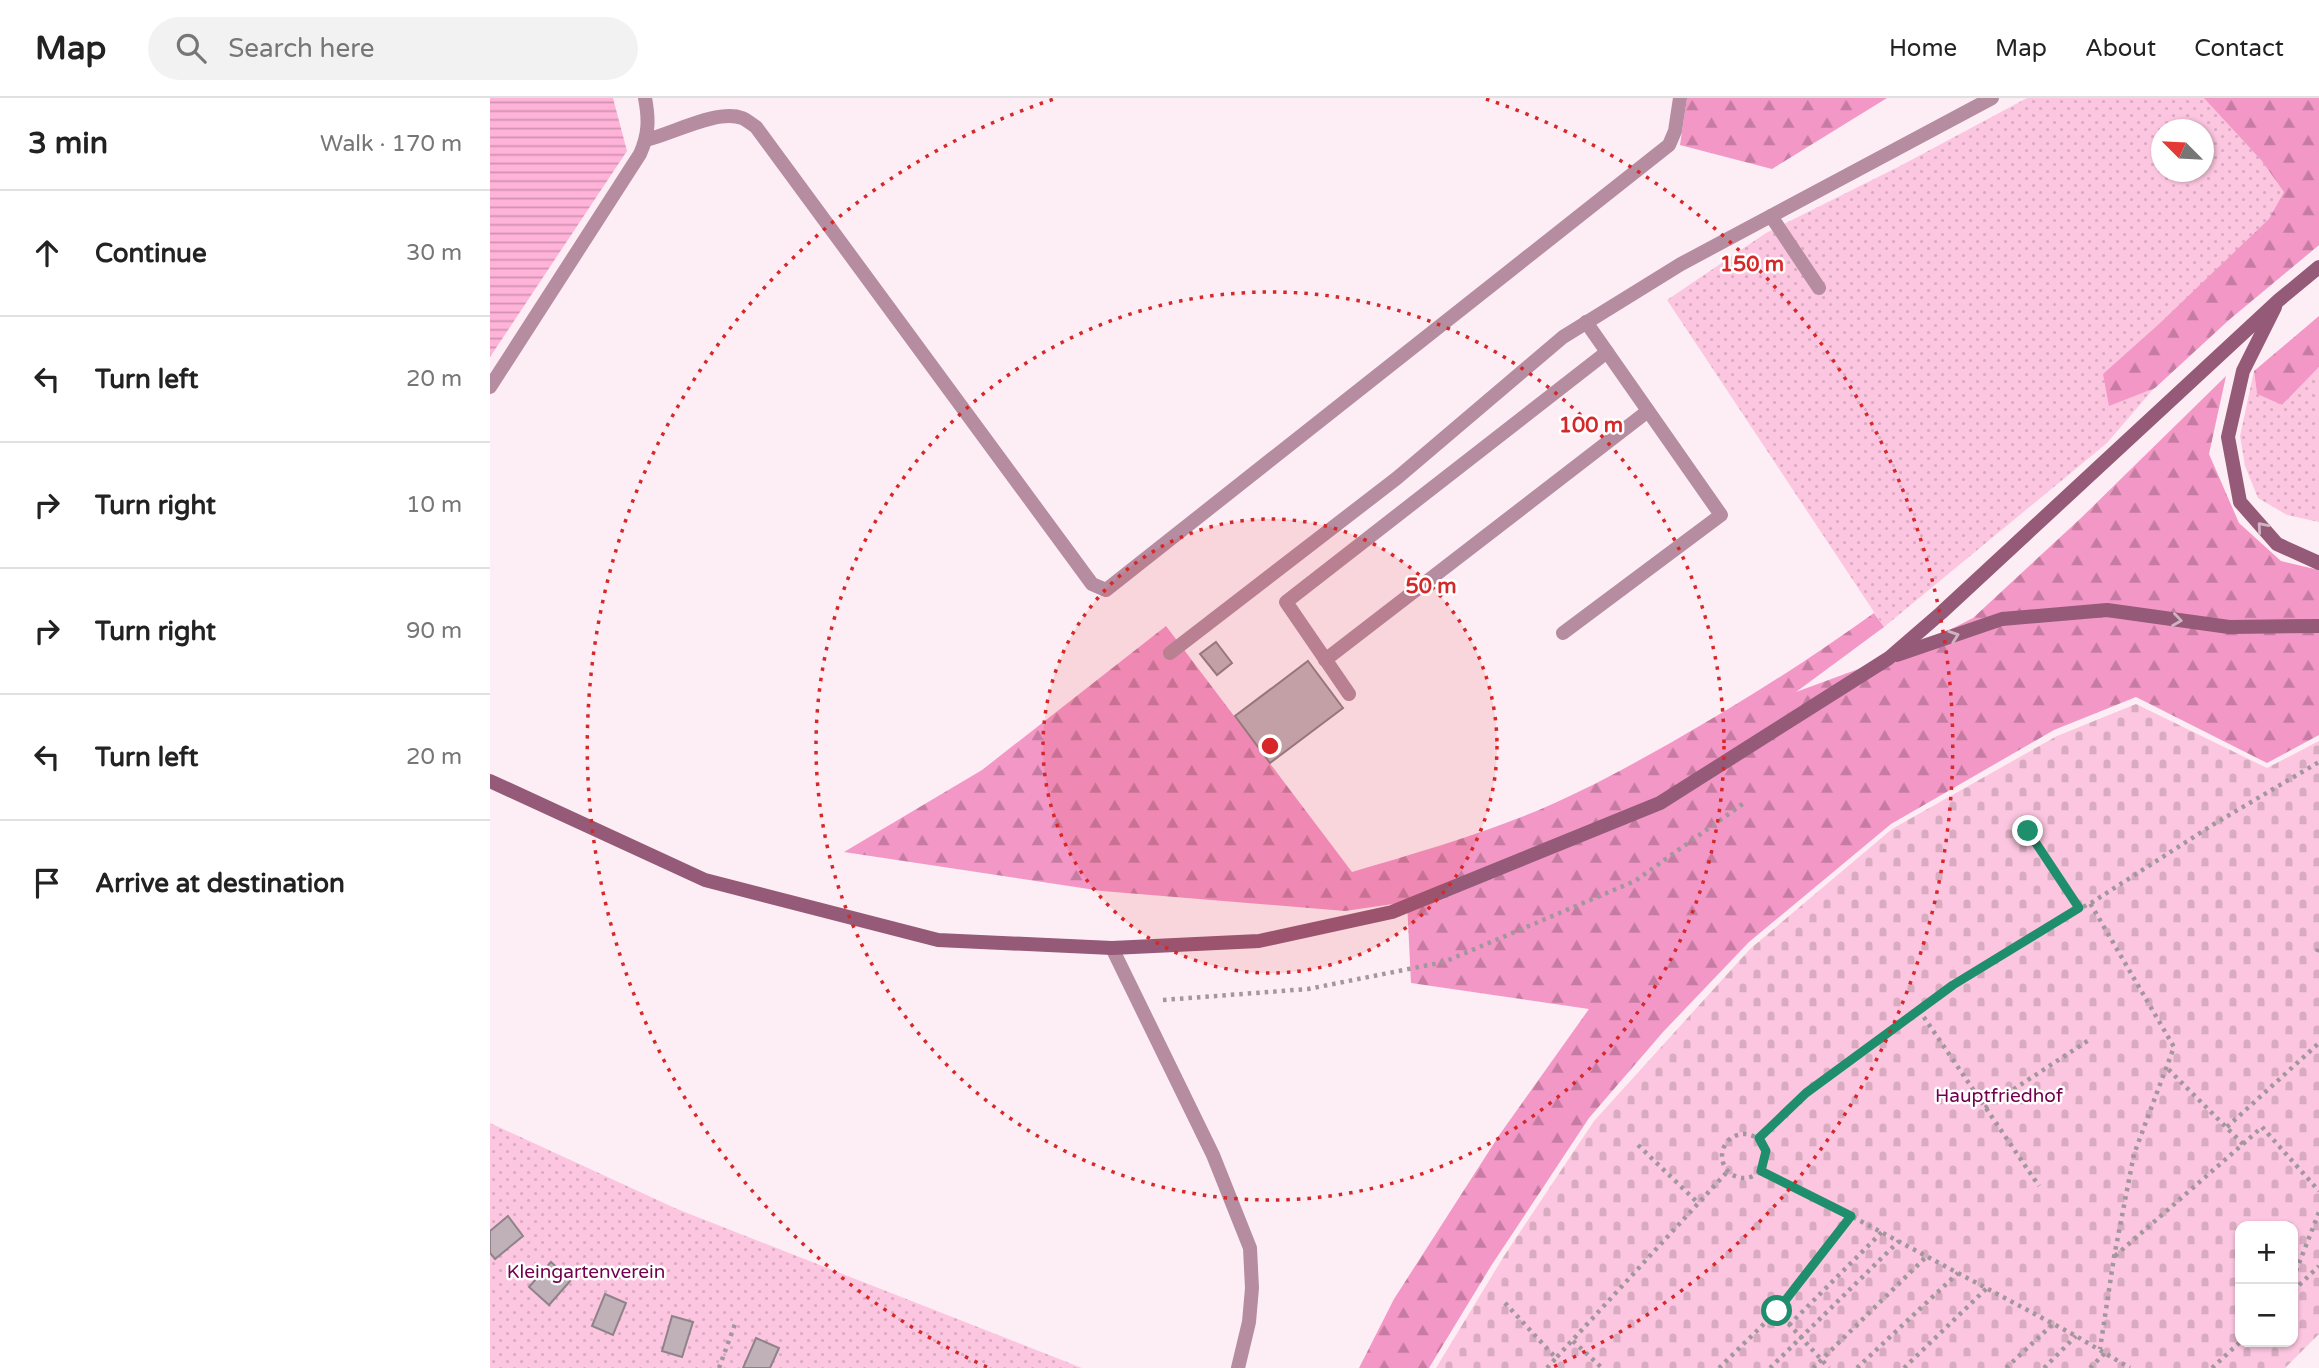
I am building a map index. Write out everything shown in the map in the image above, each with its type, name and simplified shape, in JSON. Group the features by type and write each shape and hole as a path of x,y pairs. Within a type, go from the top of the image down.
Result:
{"main road":[{"path":"490,781 705,880 938,940 1112,948 1259,941 1392,912 1660,803 1889,658 1951,604 2279,300 2319,267"},
{"path":"2279,300 2243,371 2228,437 2240,502 2277,544 2319,563"},
{"path":"1889,658 2002,619 2107,610 2229,627 2319,626"}],"lane":[{"path":"490,387 640,154 649,122 645,98"},
{"path":"646,140 703,121 728,116 741,118 756,127 1092,584 1106,590 1669,145 1675,131 1680,98"},
{"path":"1170,653 1397,478 1563,337 1681,264 1992,98"},
{"path":"1771,216 1818,288"},
{"path":"1563,633 1721,515 1586,323"},
{"path":"1349,694 1286,602 1607,352"},
{"path":"1325,660 1648,411"},
{"path":"1112,948 1213,1154 1250,1248 1252,1288 1249,1322 1238,1368"}],"path":[{"path":"1759,1138 1806,1093 1953,985 2079,908 2090,904 2214,824 2319,762"},
{"path":"1138,1002 1308,989 1444,962 1635,881 1744,803"},
{"path":"2028,831 2079,908"},
{"path":"2090,904 2174,1047 2134,1154 2114,1257 2103,1351 2090,1368"},
{"path":"1919,1010 2039,1186"},
{"path":"1985,1108 2089,1040"},
{"path":"2227,1128 2319,1043"},
{"path":"2166,1067 2243,1144"},
{"path":"2114,1257 2262,1127 2319,1191"},
{"path":"1743,1133 1759,1138 1766,1151 1761,1171 1745,1179 1727,1172 1720,1154 1725,1143 1743,1133"},
{"path":"1638,1145 1697,1202"},
{"path":"1761,1171 1899,1241 2130,1368"},
{"path":"1547,1368 1727,1172"},
{"path":"2298,1266 2319,1212"},
{"path":"1719,1368 1777,1311 1851,1216"},
{"path":"1789,1325 1882,1232"},
{"path":"1770,1368 1899,1241"},
{"path":"1813,1368 1927,1256"},
{"path":"2298,1287 2319,1266"},
{"path":"1857,1368 1958,1273"},
{"path":"1904,1368 1987,1288"},
{"path":"1505,1303 1556,1358"},
{"path":"1777,1311 1829,1368"},
{"path":"719,1368 735,1324"},
{"path":"2006,1368 2053,1324"},
{"path":"2044,1368 2076,1336"},
{"path":"1573,1341 1602,1368"},
{"path":"2212,1368 2235,1347"}],"green space":[{"path":"1687,98 1887,98 1772,169 1680,145"},
{"path":"2027,98 2319,98 2319,245 2230,319 2155,387 2107,443 1884,627 1667,300 1766,233"},
{"path":"2204,98 2319,98 2319,245 2230,319 2155,388 2109,406 2103,374 2269,219 2284,192 2262,161"},
{"path":"2319,316 2319,367 2282,405 2257,394 2254,371"},
{"path":"2319,367 2319,522 2287,515 2258,498 2245,466 2240,436 2254,371 2257,394 2282,405"},
{"path":"2226,376 2209,454 2239,523 2281,561 2319,570 2319,735 2267,763 2136,697 2054,730 1891,824 1749,942 1663,1032 1589,1118 1491,1266 1429,1368 1359,1368 1394,1299 1500,1134 1589,1009 1411,983 1407,902 1345,911 1102,891 844,852 982,770 1166,626 1352,872 1482,832 1562,800 1654,752 1775,680 1874,613 1884,627 1796,692 1910,650 1973,618 2081,518"},
{"name":"Hauptfriedhof","path":"2136,704 2267,768 2319,741 2319,1334 2285,1368 1436,1368 1504,1256 1594,1121 1750,949 1892,829 2057,736"},
{"name":"Kleingartenverein","path":"490,1123 677,1209 1082,1368 490,1368"}],"shaded area":[{"path":"490,98 613,98 627,151 490,357"}],"building":[{"path":"1216,642 1232,663 1217,675 1200,654"},
{"path":"1308,661 1343,708 1270,763 1235,716"},
{"path":"508,1216 523,1236 495,1259 490,1253 490,1231"},
{"path":"551,1262 571,1280 549,1305 529,1287"},
{"path":"605,1294 626,1303 613,1335 592,1326"},
{"path":"672,1316 693,1322 682,1357 662,1351"},
{"path":"756,1338 779,1348 770,1368 743,1368"}],"route":[{"path":"1777,1311 1851,1216 1761,1171 1766,1151 1759,1138 1806,1093 1953,985 2079,908 2028,831"}]}
